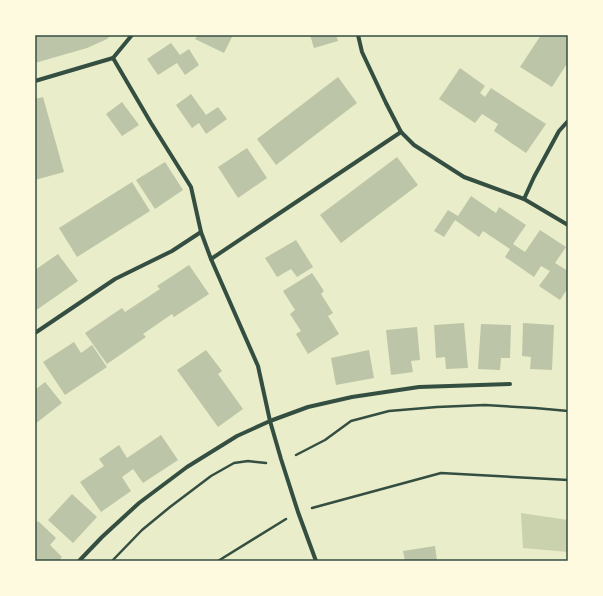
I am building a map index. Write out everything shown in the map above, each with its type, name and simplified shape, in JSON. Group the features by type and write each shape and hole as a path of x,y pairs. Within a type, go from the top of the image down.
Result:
{"street":[{"path":"35,81 113,58 132,35"},
{"path":"358,35 362,52 386,103 401,132 414,145 464,177 524,199 568,225"},
{"path":"113,58 191,187 201,232 211,259 258,366 270,421 281,459 316,561"},
{"path":"524,199 559,131 568,121"},
{"path":"211,259 401,132"},
{"path":"35,333 115,279 172,251 201,232"},
{"path":"78,561 139,503 187,467 237,436 270,421 308,407 352,397 419,387 510,384"}],"path":[{"path":"112,561 142,530 211,476 234,463 248,461 264,463 294,455 325,440 351,421 389,411 438,407 484,405 568,411"},
{"path":"218,561 298,512 441,473 568,480"}],"green space":[{"path":"521,513 568,520 568,552 523,548"}],"building":[{"path":"35,35 111,35 107,39 87,48 35,63"},
{"path":"198,35 233,35 224,53 195,39"},
{"path":"310,35 336,35 338,41 314,48"},
{"path":"541,35 568,35 568,62 552,87 520,67"},
{"path":"171,43 180,55 189,49 199,65 185,75 177,63 158,75 147,59"},
{"path":"460,68 485,86 480,93 485,97 491,88 546,124 526,153 494,131 498,124 482,114 475,123 439,99"},
{"path":"338,77 357,103 276,165 257,139"},
{"path":"191,94 206,115 218,107 227,119 206,134 199,123 192,128 176,105"},
{"path":"43,97 64,172 35,180 35,99"},
{"path":"122,102 139,125 122,136 106,114"},
{"path":"247,148 267,178 238,198 218,167"},
{"path":"397,157 418,185 341,243 320,215"},
{"path":"165,162 183,190 155,209 136,180"},
{"path":"132,182 150,211 77,257 59,228"},
{"path":"471,196 496,213 499,207 526,225 513,244 525,252 540,230 566,247 555,263 568,271 568,288 560,300 539,286 550,271 541,266 534,277 505,257 510,249 483,231 479,237 455,220 444,237 434,231 448,210 458,216"},
{"path":"296,240 313,267 297,277 291,269 277,277 265,258"},
{"path":"58,254 78,281 35,311 35,270"},
{"path":"189,265 209,294 174,317 172,314 143,334 146,337 107,364 85,333 122,308 125,312 160,289 157,286"},
{"path":"312,273 324,291 321,294 333,313 328,316 339,334 308,354 296,334 301,331 290,314 295,310 283,291"},
{"path":"464,323 468,368 446,369 445,357 436,358 434,325"},
{"path":"523,323 554,325 552,370 530,369 531,357 522,356"},
{"path":"481,324 511,325 510,358 501,358 500,370 478,369"},
{"path":"417,327 420,360 411,361 413,372 391,375 386,330"},
{"path":"74,342 81,353 92,345 107,367 65,395 43,362"},
{"path":"206,350 222,371 218,374 243,409 218,427 177,370"},
{"path":"369,350 374,378 336,385 331,358"},
{"path":"45,382 62,403 35,424 35,390"},
{"path":"161,435 178,460 143,483 133,469 122,477 131,491 101,512 80,482 104,466 99,459 119,445 127,458"},
{"path":"72,494 97,517 73,543 48,520"},
{"path":"38,521 56,538 50,545 62,557 59,561 35,561 35,524"},
{"path":"435,546 437,561 405,561 403,551"}]}
